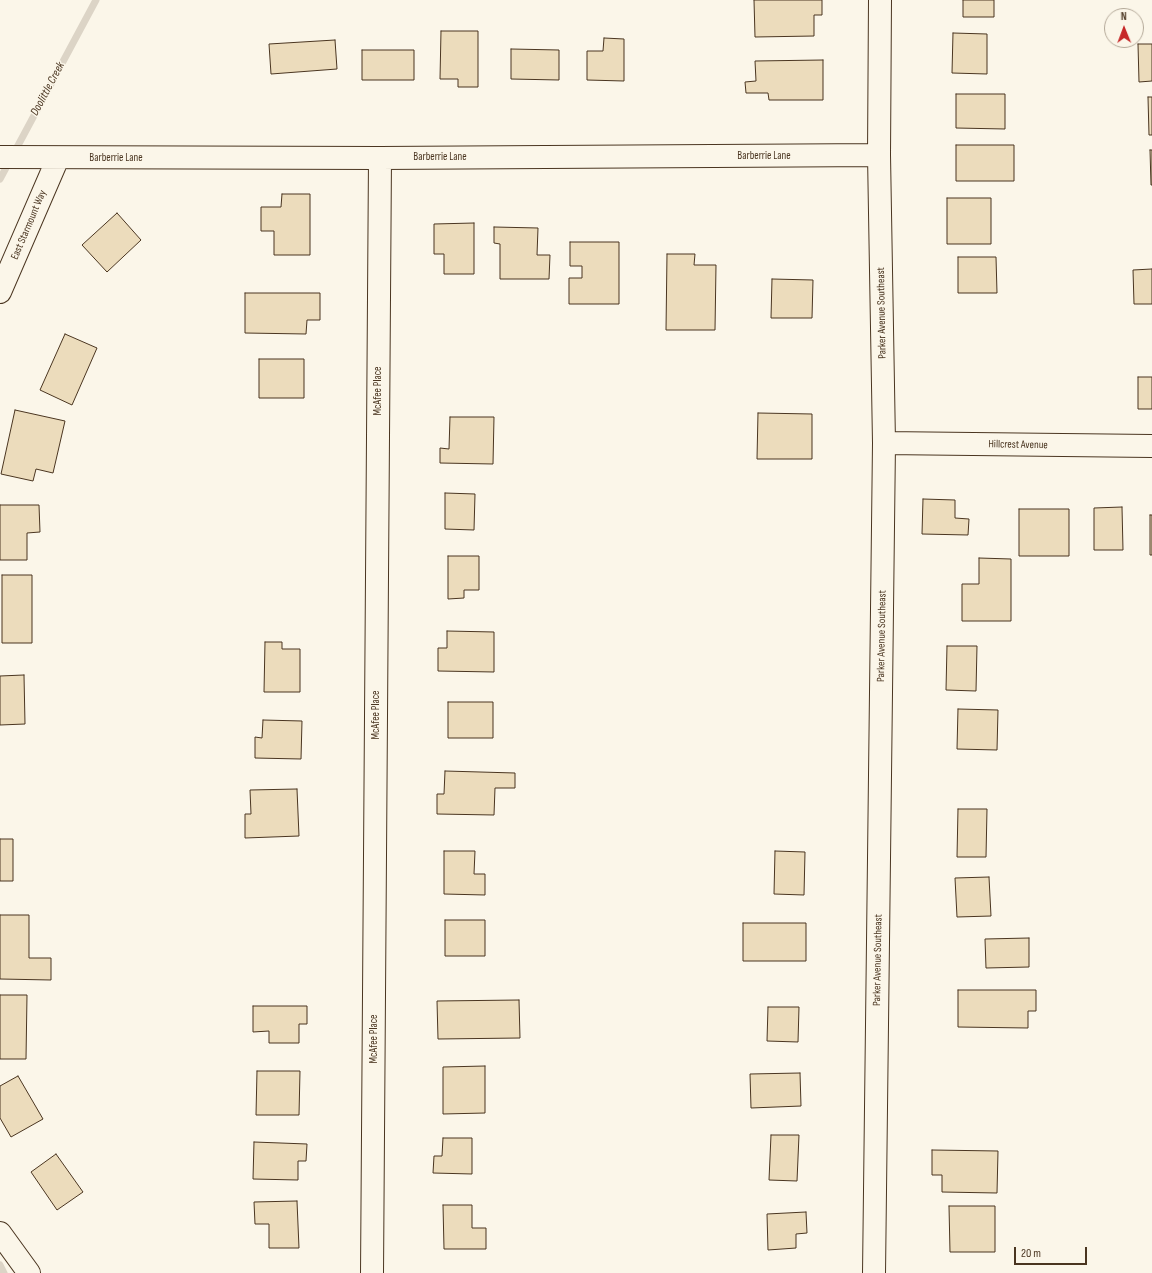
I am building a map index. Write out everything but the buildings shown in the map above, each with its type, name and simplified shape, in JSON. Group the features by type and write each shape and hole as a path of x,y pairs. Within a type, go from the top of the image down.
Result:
{"street":[{"name":"Parker Avenue Southeast","path":"874,1273 884,444 879,155 880,0"},
{"name":"Barberrie Lane","path":"0,157 380,158 879,155"},
{"name":"East Starmount Way","path":"0,292 58,158"},
{"name":"McAfee Place","path":"372,1273 380,158"},
{"name":"Hillcrest Avenue","path":"884,444 1152,446"},
{"path":"0,1233 29,1273"}],"waterway":[{"name":"Doolittle Creek","path":"0,179 96,0"},
{"name":"Doolittle Creek","path":"0,1265 4,1273"}]}
